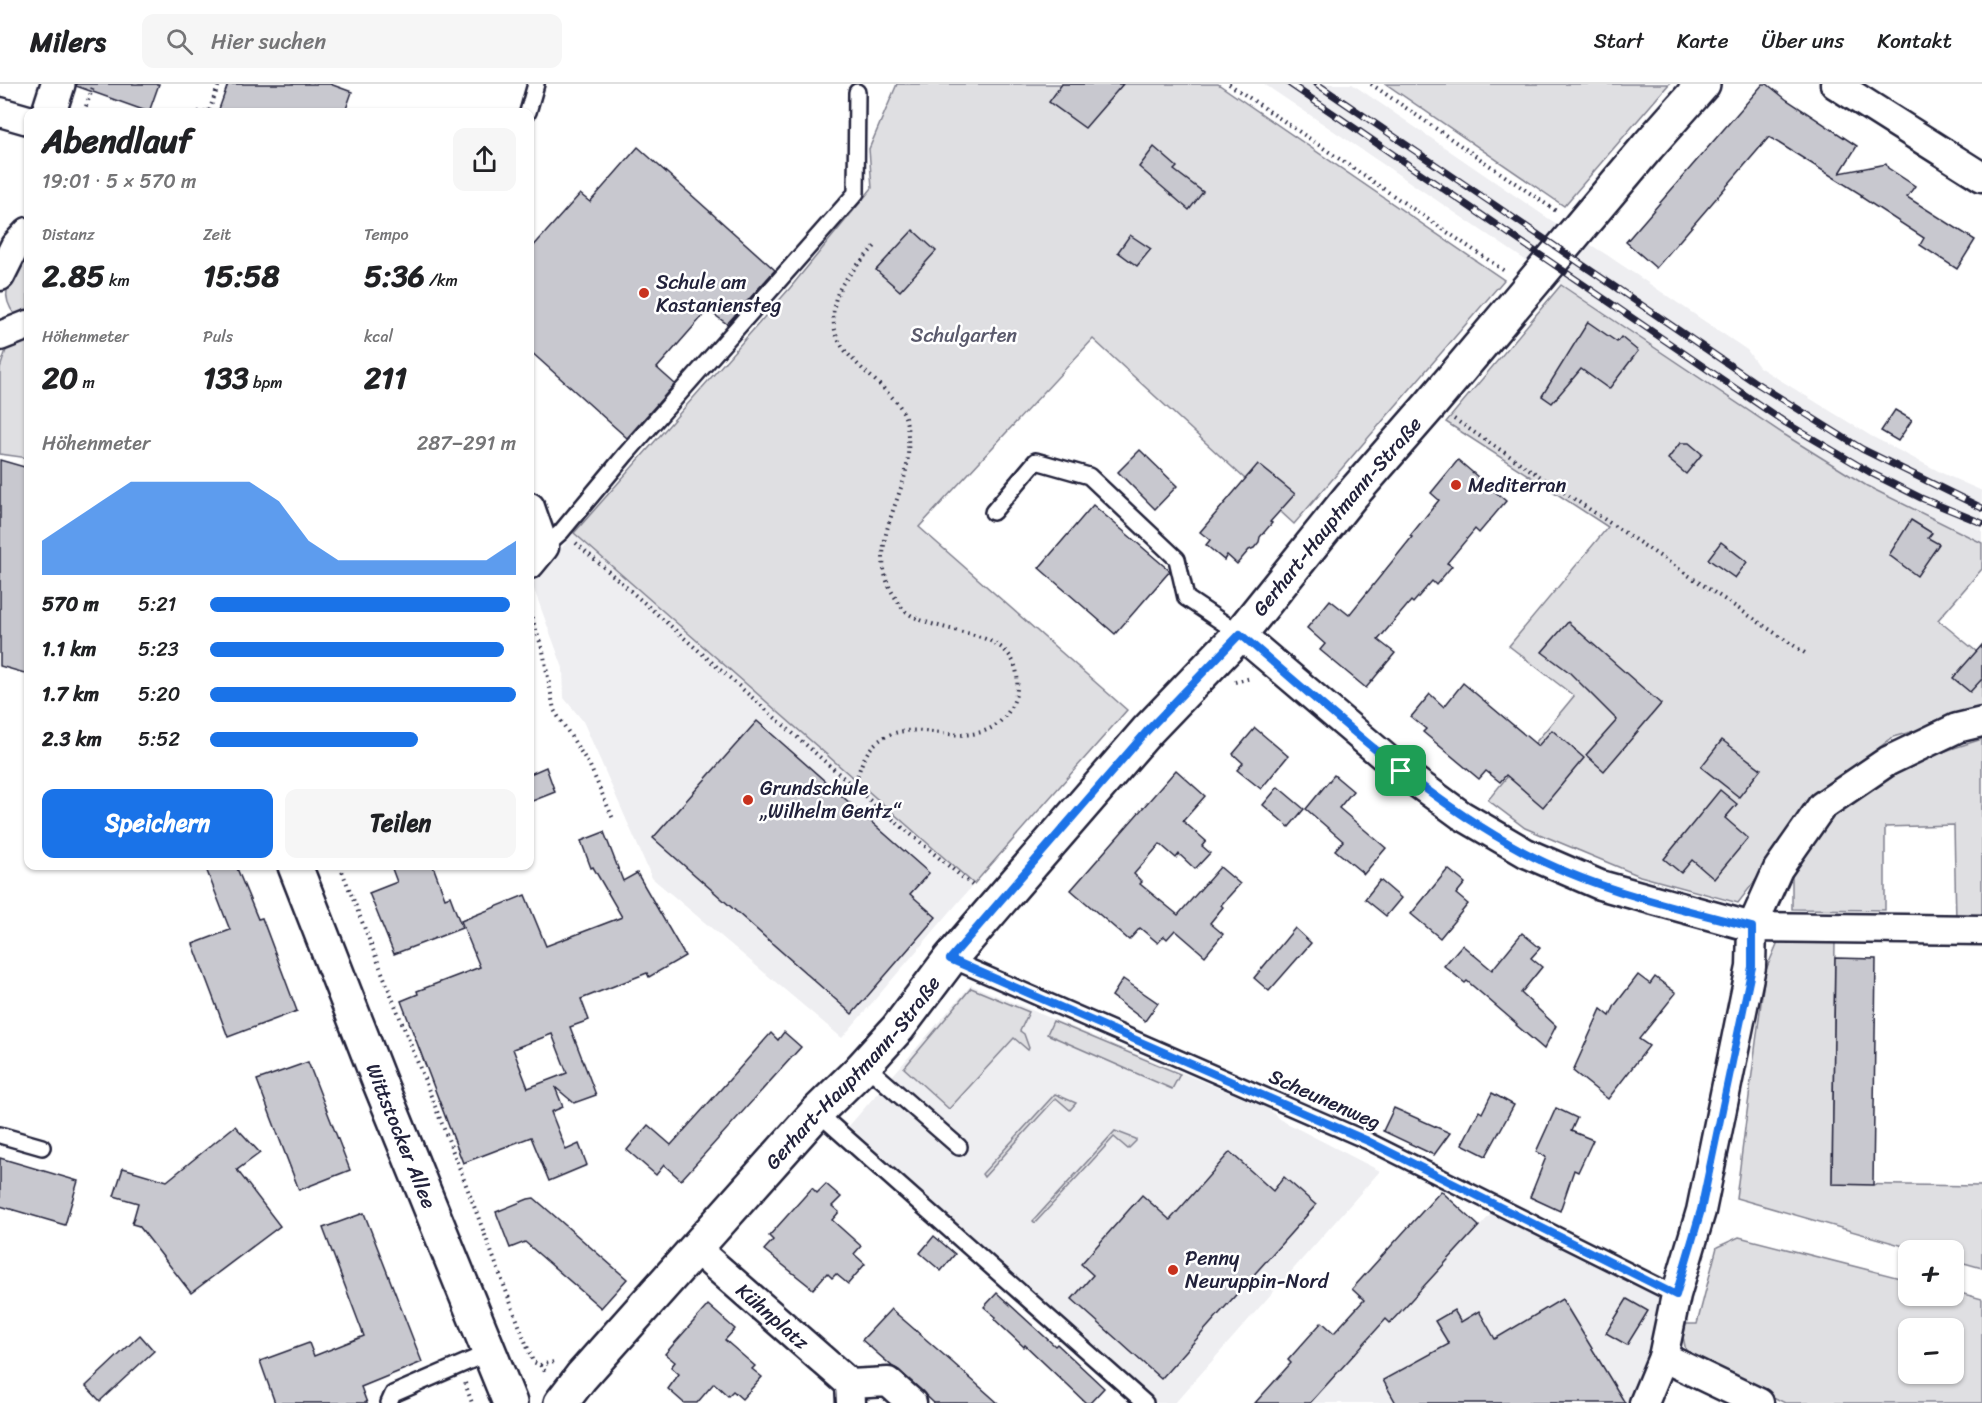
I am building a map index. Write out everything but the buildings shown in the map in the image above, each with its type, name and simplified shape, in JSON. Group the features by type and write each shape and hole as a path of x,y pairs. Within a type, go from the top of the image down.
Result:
{"main road":[{"path":"50,108 58,84"},
{"name":"Gerhart-Hauptmann-Straße","path":"561,1403 581,1377 817,1112 898,1028 950,959 1147,731 1240,634 1350,497 1703,84"},
{"name":"Wittstocker Allee","path":"297,870 387,1101 510,1403"}],"street":[{"path":"1835,84 1982,177"},
{"path":"0,112 24,119"},
{"path":"0,276 15,246 24,236"},
{"path":"0,336 24,327"},
{"path":"534,518 545,548"},
{"path":"1240,634 1401,771 1461,815 1526,853 1600,885 1752,927 1982,930"},
{"path":"1644,1403 1663,1357 1676,1295 1704,1199 1752,967 1752,927 1778,868 1822,806 1888,761 1957,728 1982,722"},
{"name":"Kühnplatz","path":"696,1249 850,1394 888,1382 912,1403"},
{"path":"1663,1357 1758,1403"}],"lane":[{"path":"529,108 536,84"},
{"path":"545,548 856,193 857,92"},
{"path":"993,512 1036,461 1089,476 1177,559 1186,598 1240,634"},
{"name":"Scheunenweg","path":"950,959 1358,1136 1676,1295"},
{"path":"864,1065 959,1147"},
{"path":"817,1112 1144,1403"},
{"path":"0,1135 42,1147"},
{"path":"389,1403 393,1395 489,1352"}],"path":[{"path":"85,108 94,84"},
{"path":"210,108 219,84"},
{"path":"1229,84 1513,277"},
{"path":"1371,84 1558,212"},
{"path":"854,787 866,755 877,742 897,732 917,730 977,733 1007,716 1014,703 1017,688 1016,672 1002,647 977,636 920,620 904,611 894,597 888,582 882,550 905,473 908,442 906,418 895,399 851,357 839,342 833,321 835,299 844,280 876,245"},
{"path":"1431,404 1808,655"},
{"path":"545,548 854,787 976,890"},
{"path":"534,624 543,651 554,710 590,766 614,821"},
{"path":"342,870 459,1166 533,1362 540,1365"}],"shaded area":[{"path":"1264,84 1352,84 1546,217 1607,255 1747,350 1759,367 1871,436 1982,491 1982,543 1867,486 1785,435"},
{"name":"Grundschule „Wilhelm Gentz“","path":"574,533 974,884 842,1038 652,878 583,721 564,698 563,668 534,589 534,582"},
{"path":"971,985 1269,1109 1279,1119 1380,1171 1175,1403 1156,1403 849,1126"},
{"path":"1492,1213 1659,1295 1661,1317 1649,1356 1630,1403 1305,1403 1322,1390 1386,1319 1391,1323"}],"green space":[{"name":"Schulgarten","path":"897,84 1218,84 1504,280 1294,524 1093,339 919,527 1127,710 974,884 574,533 790,288 872,188 869,149"},
{"path":"1386,84 1669,84 1564,206"},
{"path":"24,263 24,316 15,315 10,308 7,295 9,283 21,264"},
{"path":"1561,285 1785,435 1867,486 1982,543 1982,569 1938,620 1982,656 1982,712 1893,737 1824,791 1738,903 1640,876 1525,828 1488,800 1574,696 1509,646 1608,527 1446,422"},
{"path":"24,338 24,457 0,454 0,368 8,344"},
{"path":"1982,739 1982,922 1956,922 1954,825 1885,827 1885,910 1792,909 1792,869 1838,810 1892,772"},
{"path":"1780,937 1835,940 1832,1184 1982,1186 1982,1268 1964,1263 1964,1240 1898,1240 1898,1244 1736,1198 1765,972"},
{"path":"971,988 1029,1012 1020,1031 1024,1034 1029,1048 1028,1050 1014,1038 949,1109 904,1068"},
{"path":"1053,1021 1180,1074 1172,1089 1047,1034"},
{"path":"1055,1094 1076,1103 1070,1110 1056,1098 984,1177 982,1174"},
{"path":"1115,1131 1136,1139 1136,1141 1128,1149 1114,1137 1035,1223 1033,1221"},
{"path":"1739,1237 1898,1277 1898,1306 1964,1306 1964,1294 1982,1299 1982,1403 1785,1403 1702,1363 1686,1351 1683,1337 1686,1324 1697,1324 1717,1247"}],"railway":[{"path":"1290,84 1786,423 1873,474 1921,498 1982,523"},
{"path":"1317,84 1753,381 1862,449 1982,508"}],"place":[{"name":"Schule am Kastaniensteg","path":"644,293"},
{"name":"Mediterran","path":"1456,485"},
{"name":"Grundschule „Wilhelm Gentz“","path":"748,800"},
{"name":"Penny Neuruppin-Nord","path":"1173,1270"}],"route":[{"path":"1240,634 1401,771 1461,815 1526,853 1600,885 1752,927 1752,967 1701,1210 1676,1295 1368,1141 950,959 1147,731 1240,634"}]}
